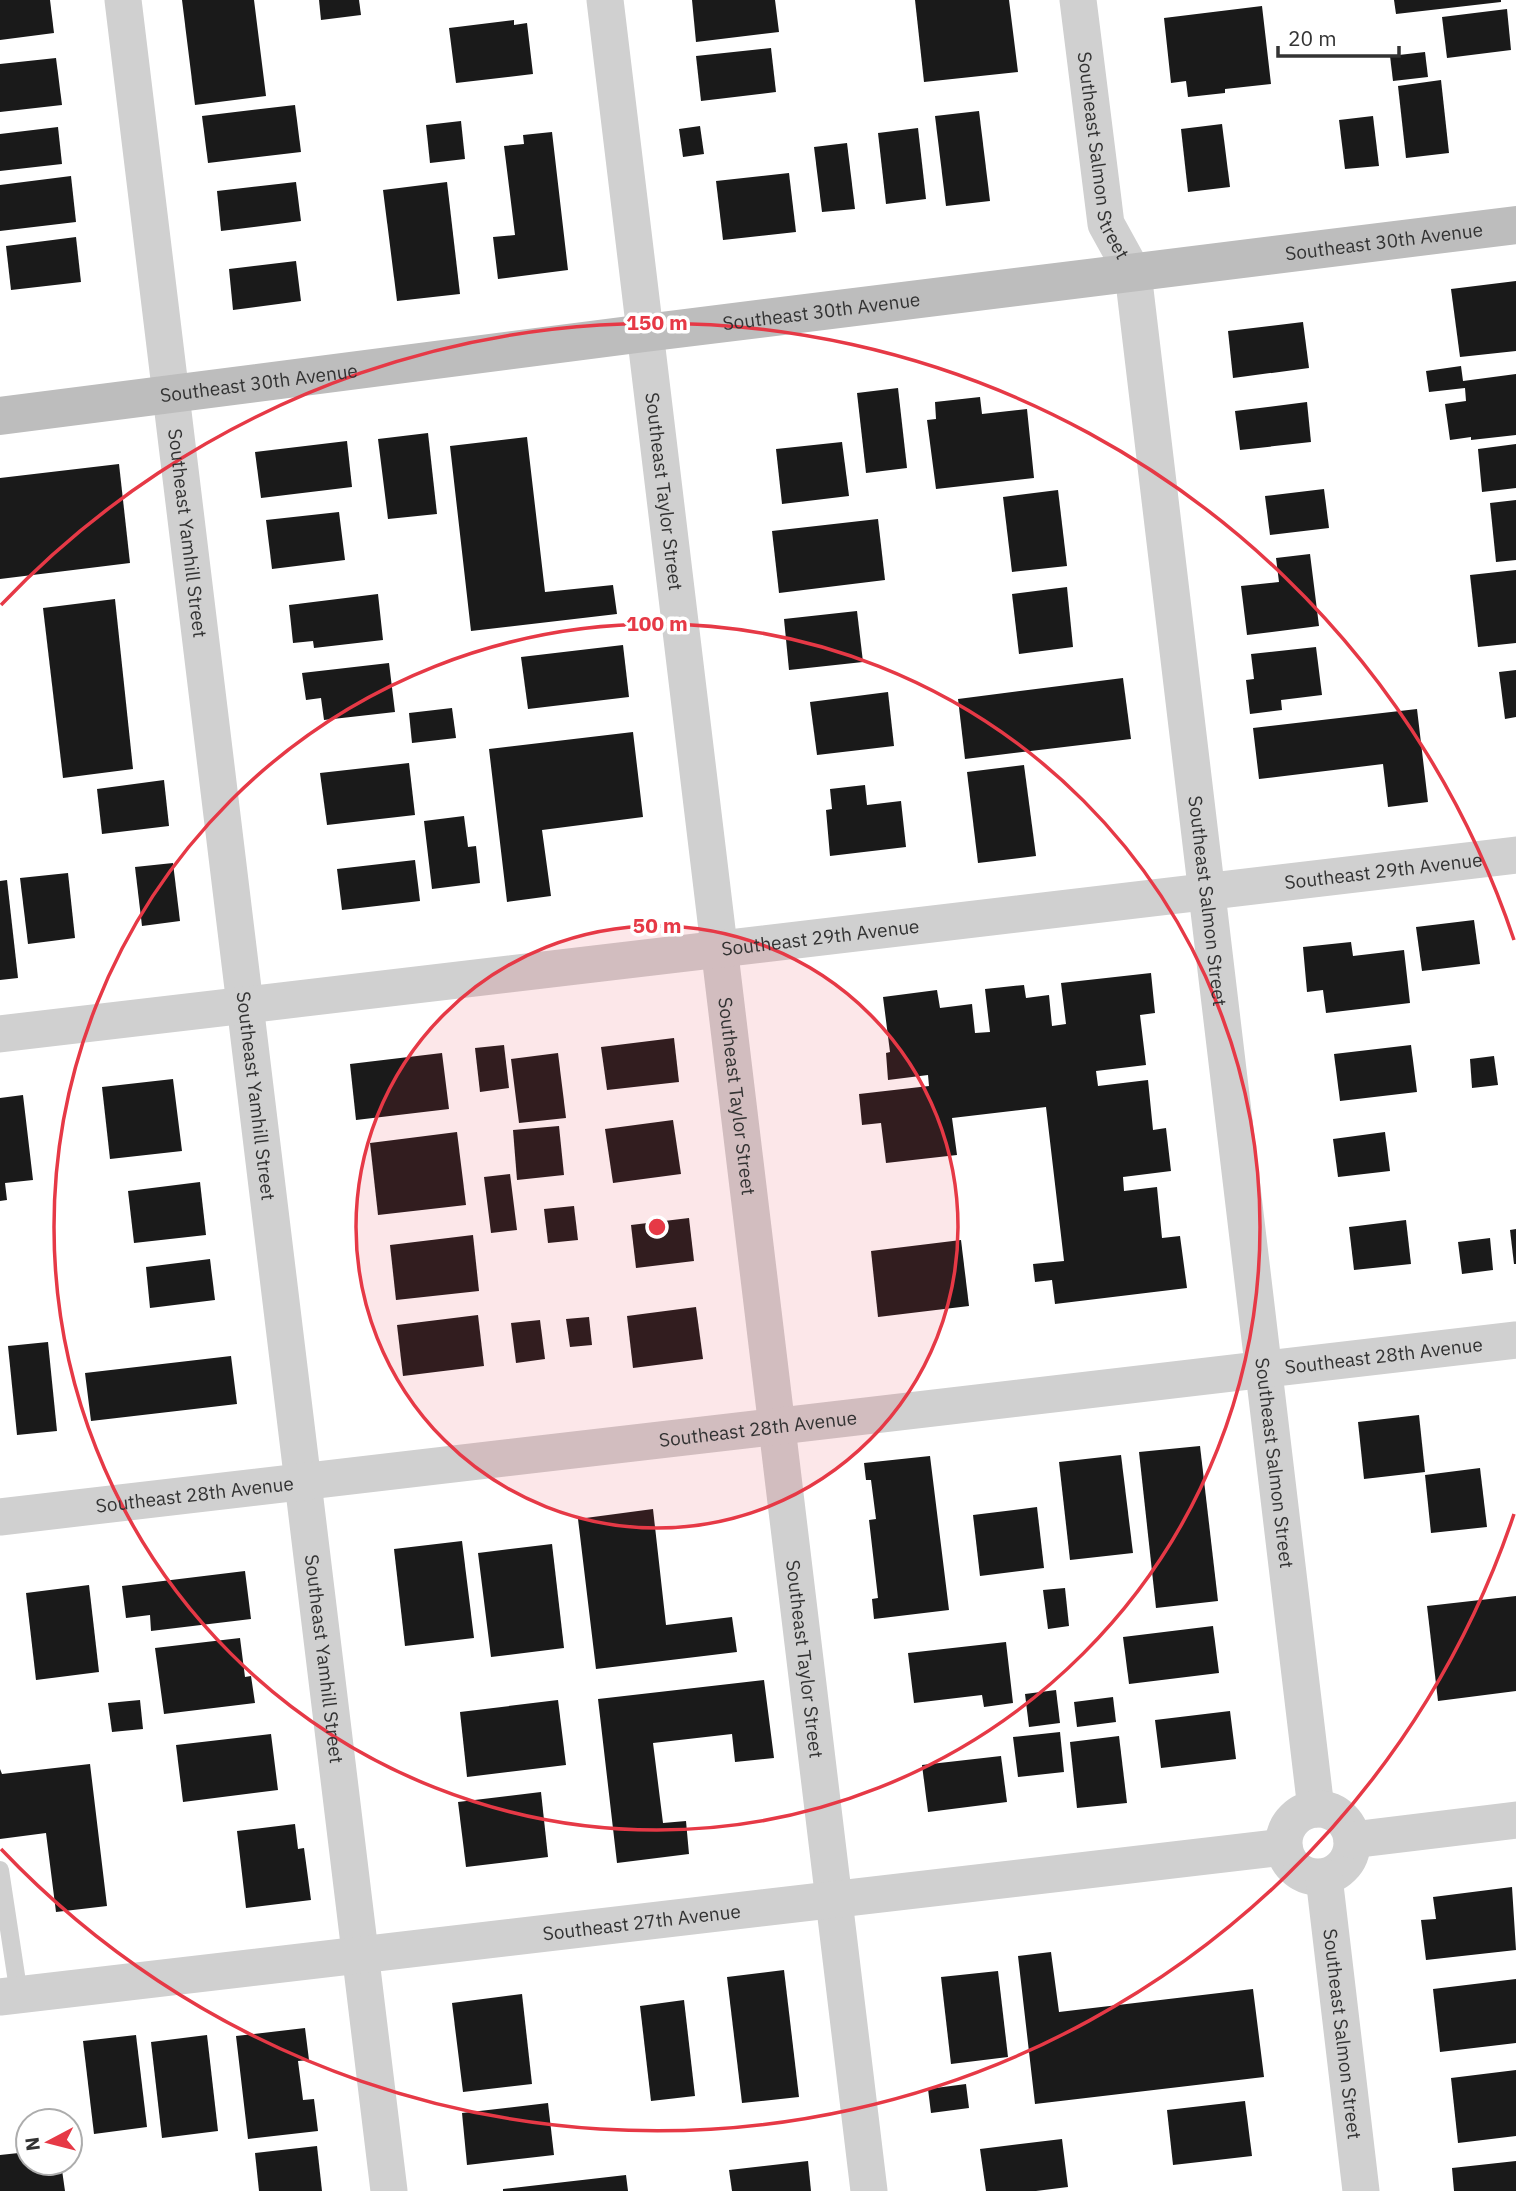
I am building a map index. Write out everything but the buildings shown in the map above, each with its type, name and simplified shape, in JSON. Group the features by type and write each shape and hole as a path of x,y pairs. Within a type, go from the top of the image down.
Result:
{"street":[{"name":"Southeast Yamhill Street","path":"123,0 389,2191"},
{"name":"Southeast Taylor Street","path":"605,0 869,2191"},
{"name":"Southeast Salmon Street","path":"1078,0 1106,224 1133,273 1316,1809"},
{"name":"Southeast 30th Avenue","path":"0,416 1516,225"},
{"name":"Southeast 29th Avenue","path":"0,1034 1516,855"},
{"name":"Southeast 28th Avenue","path":"0,1517 1516,1340"},
{"path":"1316,1809 1336,1814 1350,1830 1352,1840 1348,1860 1342,1868 1324,1877 1302,1873 1288,1858 1284,1847 1285,1836 1296,1817 1316,1809"},
{"path":"1352,1840 1516,1820"},
{"name":"Southeast 27th Avenue","path":"9,1996 1284,1847"},
{"name":"Southeast Salmon Street","path":"1324,1877 1361,2191"}],"lane":[{"path":"0,1870 9,1996"}]}
